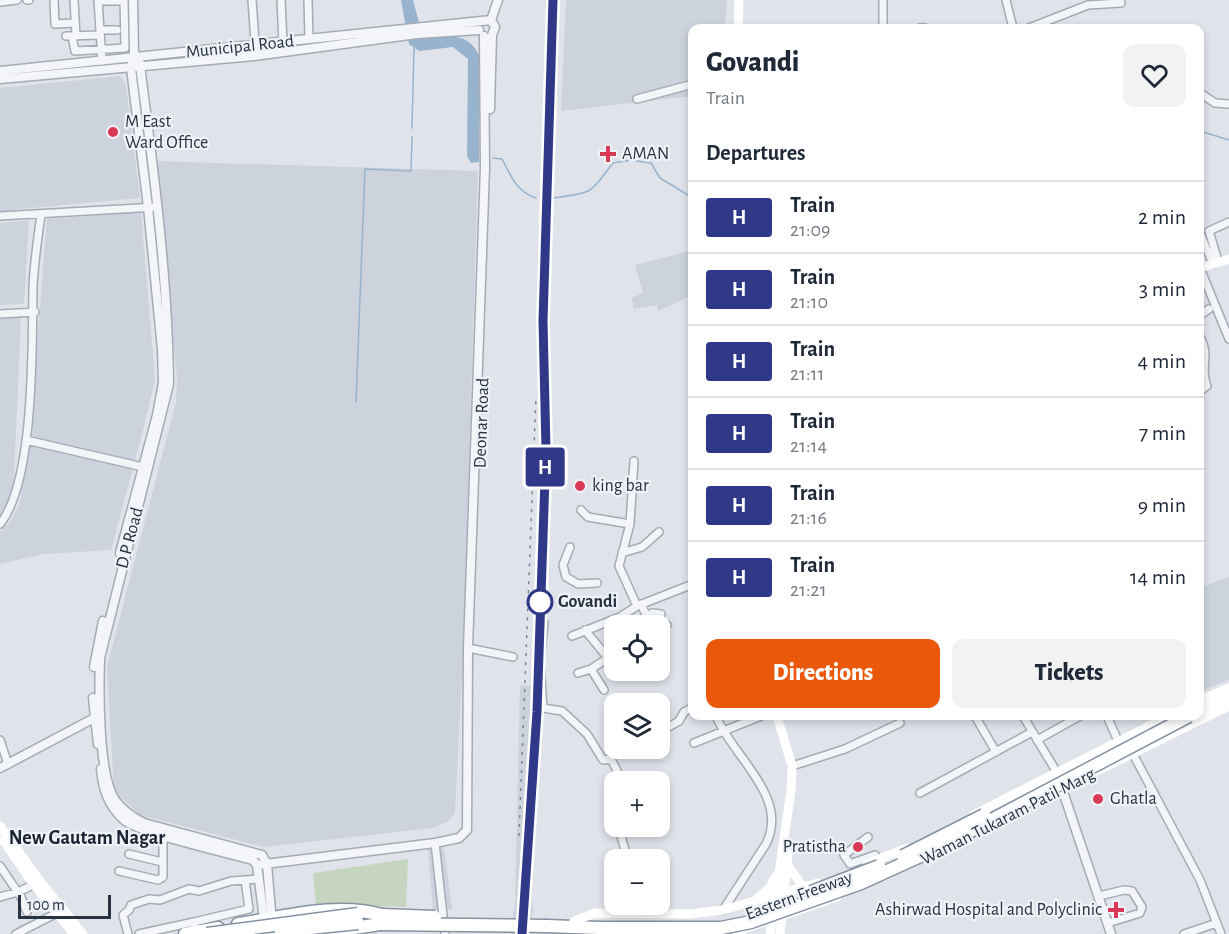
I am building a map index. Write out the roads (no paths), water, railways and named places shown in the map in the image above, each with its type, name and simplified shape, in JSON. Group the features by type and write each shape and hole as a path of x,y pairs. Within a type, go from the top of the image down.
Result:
{"highway":[{"path":"1204,700 1229,689"},
{"path":"1204,708 1229,698"},
{"name":"Eastern Freeway","path":"598,928 702,924 747,917 905,855 1167,720"},
{"name":"Eastern Freeway","path":"196,931 358,919 574,924 598,928 721,928 751,922 861,883 940,847 1181,720"},
{"path":"196,931 327,910 360,909 381,920"},
{"name":"Eastern Freeway","path":"255,934 358,919"},
{"path":"316,934 381,920"}],"main road":[{"path":"738,24 739,0"},
{"path":"1204,267 1223,260"},
{"name":"Waman Tukaram Patil Marg","path":"1204,718 1229,706"},
{"path":"778,720 792,766 784,863 785,894 780,934"},
{"name":"Waman Tukaram Patil Marg","path":"670,914 723,910 775,897 804,888 860,864 902,851 1056,771 1161,720"},
{"name":"Waman Tukaram Patil Marg","path":"783,917 893,875 1201,720"},
{"path":"0,826 14,851 37,883 83,934"},
{"path":"0,836 14,851"},
{"path":"784,863 804,888"},
{"path":"770,934 775,897 784,863"},
{"path":"749,904 770,887 784,863"},
{"path":"60,911 74,934"},
{"name":"Waman Tukaram Patil Marg","path":"574,924 595,913 604,913"},
{"path":"736,933 783,917"}],"street":[{"path":"0,2 17,0"},
{"path":"54,0 55,24 75,23"},
{"path":"74,0 75,23 71,36 75,51 101,49 122,48 126,45 127,0 98,1 101,49 102,61"},
{"name":"D P Road","path":"127,0 152,207 165,343 164,393 141,488 95,656 103,789 110,804 132,825 163,835 179,836 262,855 267,864"},
{"path":"252,0 256,56"},
{"path":"281,0 284,42"},
{"path":"308,0 309,39"},
{"path":"491,20 498,0"},
{"path":"883,0 883,24"},
{"path":"1006,0 1013,24"},
{"path":"1039,24 1088,5 1121,3 1120,0"},
{"name":"Municipal Road","path":"0,79 309,39 421,30 484,31 491,20"},
{"name":"Deonar Road","path":"257,865 435,843 459,838 467,830 487,181 488,57 484,31 495,27 491,20"},
{"path":"71,36 117,30"},
{"name":"Municipal Road","path":"0,71 102,61 256,56 403,32"},
{"path":"637,99 688,85"},
{"path":"1204,96 1215,103 1229,105"},
{"path":"0,216 152,207"},
{"path":"0,524 9,511 17,487 26,440 35,312 33,287 41,214"},
{"path":"1223,260 1209,231 1229,222"},
{"path":"1204,238 1223,260"},
{"path":"1204,278 1229,339"},
{"path":"1204,312 1209,309"},
{"path":"0,314 35,312"},
{"name":"D P Road","path":"141,488 143,466 164,393"},
{"path":"26,440 143,466"},
{"path":"634,461 630,524 619,566 644,615"},
{"path":"581,510 588,517 630,524"},
{"path":"622,553 642,547 659,532"},
{"name":"Deonar Road","path":"470,694 475,545"},
{"path":"570,547 563,565 566,577 578,584 597,583"},
{"path":"572,636 620,617 639,605 688,586"},
{"path":"651,601 659,614 654,615"},
{"path":"544,623 540,664 543,708 562,711 587,734 603,760 611,759 617,771"},
{"path":"578,673 591,669 608,658 585,630"},
{"path":"473,649 513,657"},
{"path":"591,669 604,690"},
{"path":"670,726 679,721 688,710"},
{"path":"0,740 4,766 97,716"},
{"name":"D P Road","path":"97,716 106,771 114,798 126,814 179,836 253,860 257,865"},
{"path":"718,720 762,787 770,804 771,834 723,910"},
{"path":"694,743 750,720"},
{"path":"977,720 996,752"},
{"path":"1025,720 1056,771 1063,788 1111,934"},
{"path":"1036,740 1073,720"},
{"path":"1109,720 1118,741"},
{"path":"792,766 845,749 900,723"},
{"path":"920,793 1032,732"},
{"path":"1133,754 1200,880 1222,934 1229,931"},
{"path":"119,871 158,880 163,877 163,835"},
{"path":"868,837 843,855 848,863 860,864 875,855"},
{"path":"435,843 445,934"},
{"path":"129,854 162,862"},
{"path":"266,934 267,864"},
{"path":"257,865 273,934"},
{"path":"0,866 2,873 18,892 27,912"},
{"path":"128,934 123,915 129,910 130,905 149,899 160,900 176,891 189,889 198,891 231,881 259,879"},
{"path":"139,934 196,931 249,909 245,880"},
{"path":"0,897 37,883"},
{"path":"1099,896 1124,890 1132,891 1142,907 1140,914 1108,923"},
{"path":"16,934 60,911"},
{"path":"1184,934 1217,923"}],"water":[{"path":"401,0 413,0 423,37 463,38 474,47 479,55 479,162 471,163 467,156 468,59 453,47 419,51 409,44"}],"waterway":[{"path":"412,128 414,48"},
{"path":"1204,132 1229,140"},
{"path":"356,402 365,169 411,171 412,137"},
{"path":"493,158 502,159 519,187 536,198"},
{"path":"553,198 584,193 594,187 613,163 631,160 651,163 660,178 688,195"}],"railway":[{"path":"522,934 537,712 546,449 543,321 553,0"},
{"path":"519,836 536,396"}],"train":[{"name":"H","path":"522,934 537,712 546,449 543,321 553,0"}],"place":[{"name":"M East Ward Office","path":"113,132"},
{"name":"AMAN","path":"608,154"},
{"name":"king bar","path":"580,486"},
{"name":"Govandi","path":"540,602"},
{"name":"Ghatla","path":"1098,799"},
{"name":"Pratistha","path":"858,847"},
{"name":"Ashirwad Hospital and Polyclinic","path":"1116,910"}],"district":[{"name":"New Gautam Nagar","path":"87,838"}]}
